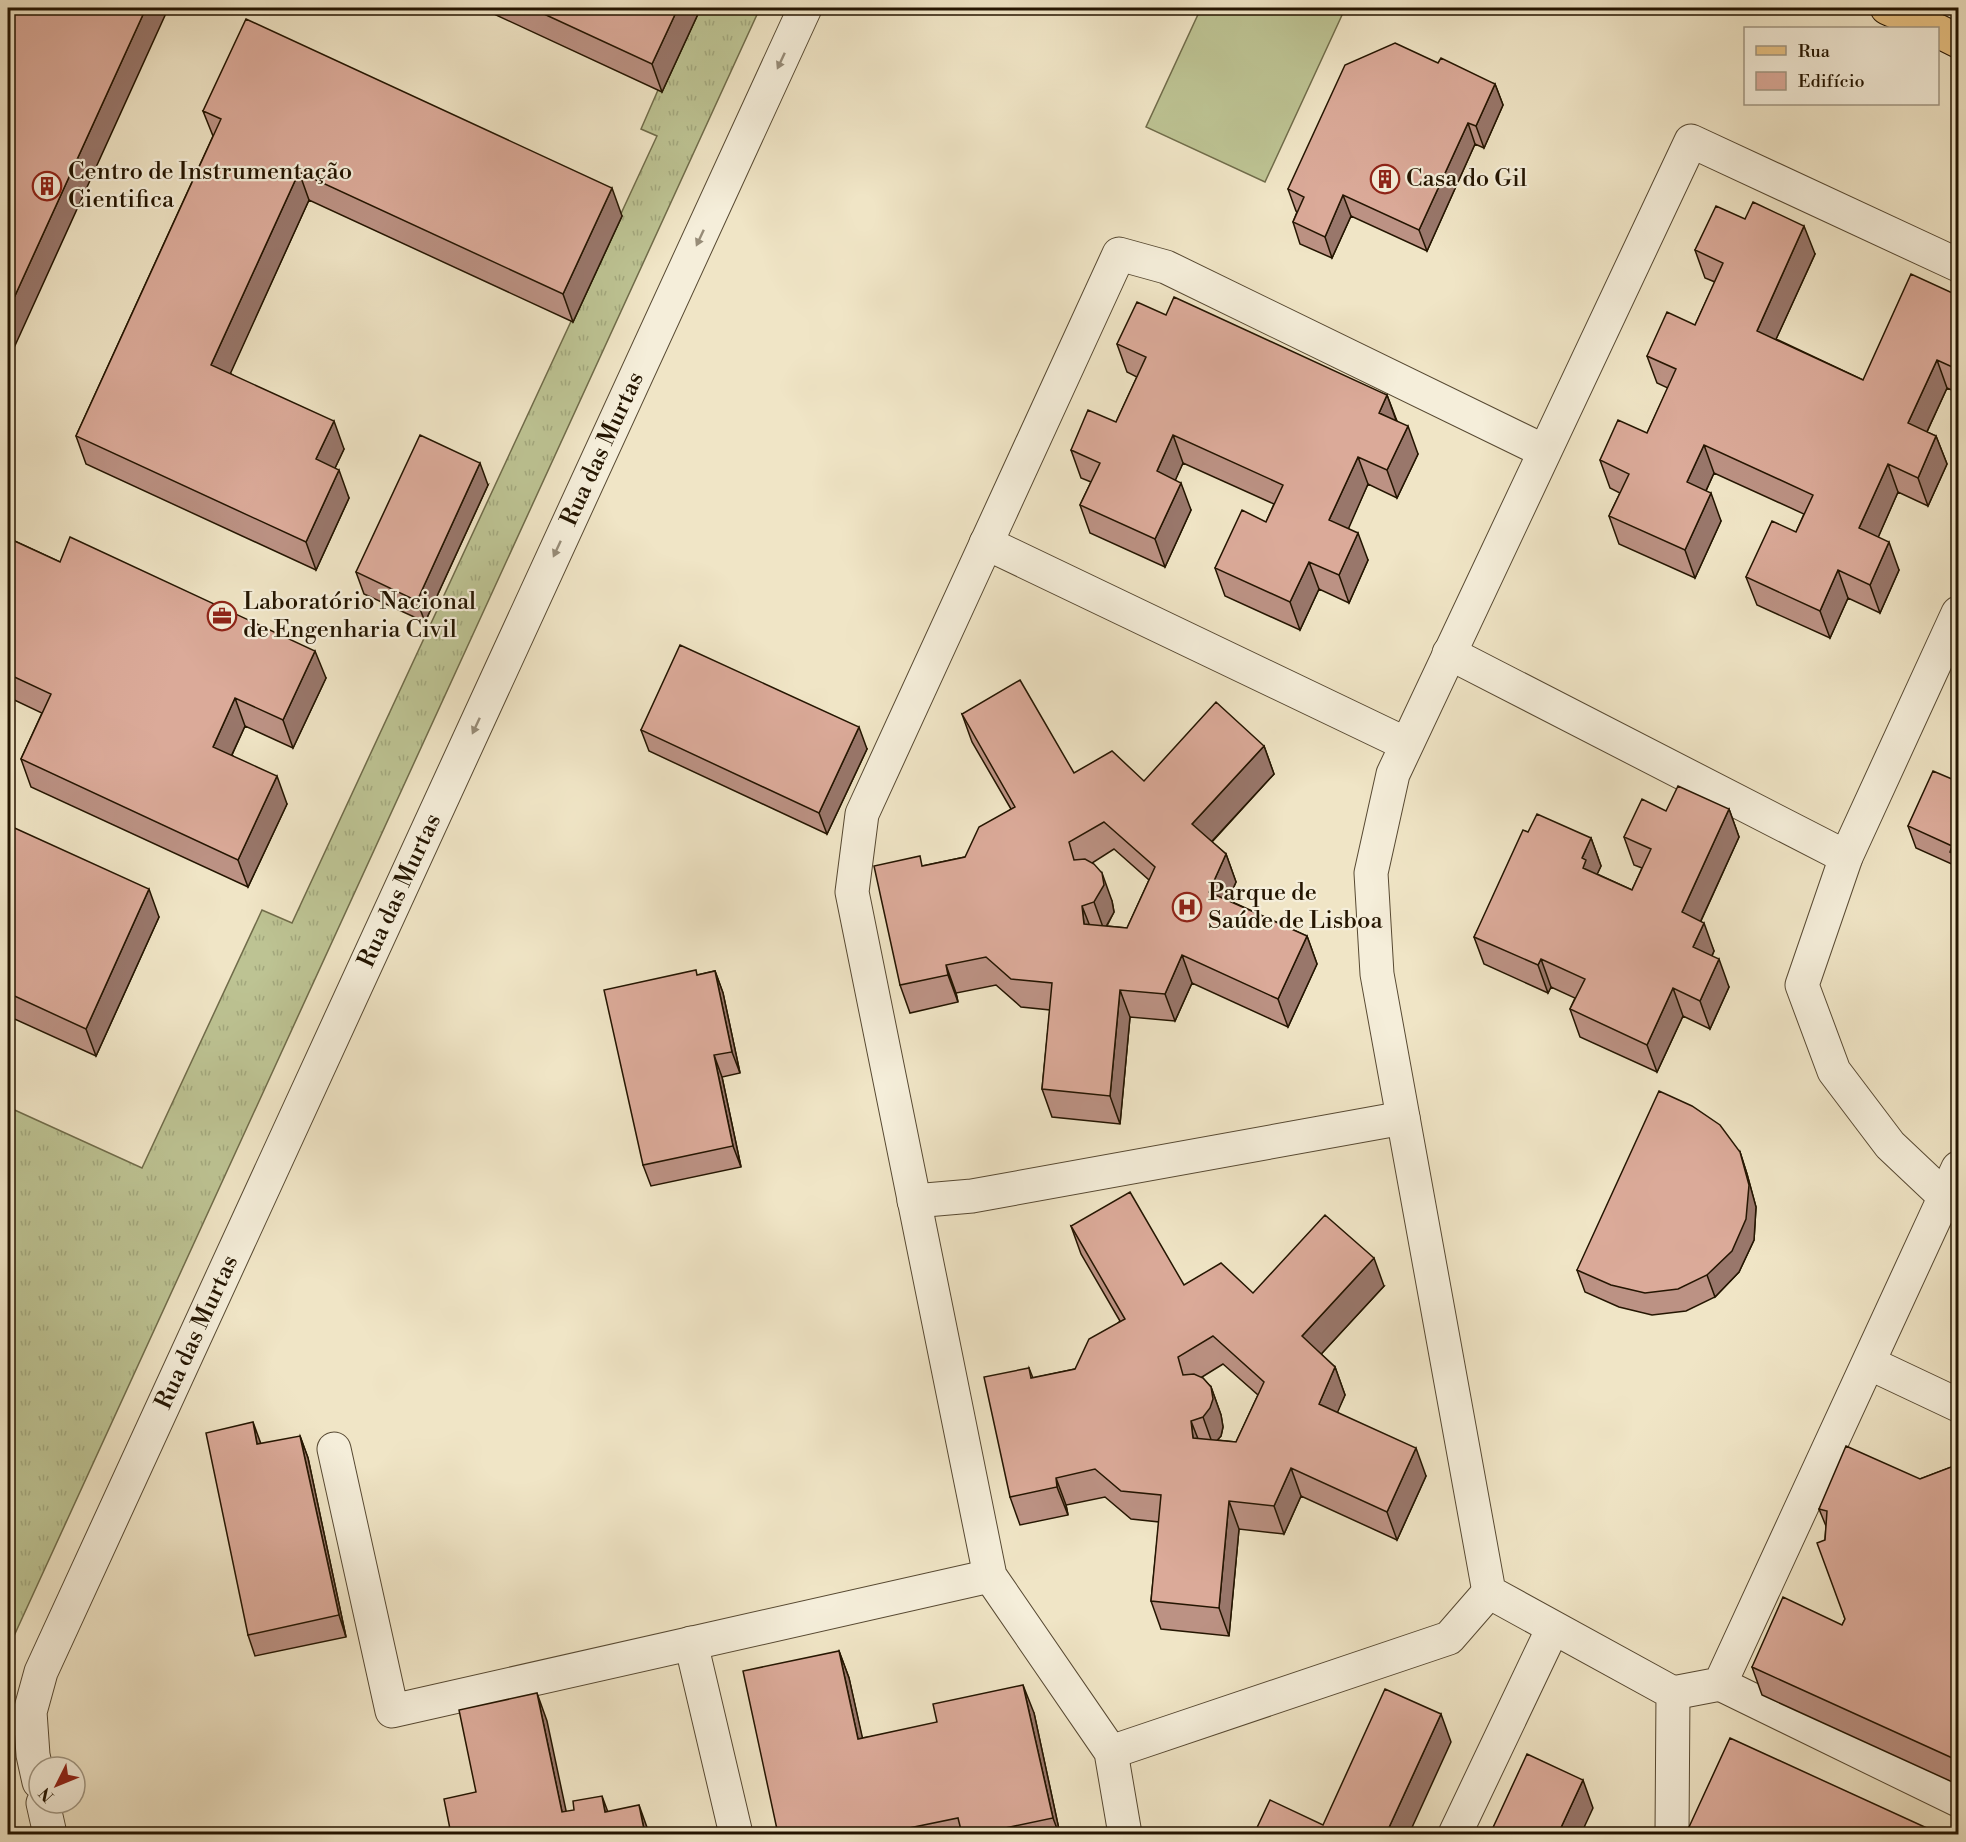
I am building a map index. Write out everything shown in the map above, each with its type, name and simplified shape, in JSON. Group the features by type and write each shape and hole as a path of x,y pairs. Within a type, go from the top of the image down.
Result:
{"main road":[{"path":"1887,8 1930,27"},
{"path":"1939,31 1959,41"}],"street":[{"name":"Rua das Murtas","path":"33,1755 30,1712 41,1672 806,8"},
{"path":"1489,1592 1377,974 1371,873 1393,774 1691,141 1959,265"},
{"path":"1125,1834 1111,1752 990,1576 852,892 862,814 1119,254 1166,267 1544,451"},
{"path":"986,543 1407,744"},
{"path":"1720,1684 1952,1182 1890,1145 1834,1071 1802,985 1846,857 1959,613"},
{"path":"1449,653 1846,857"},
{"path":"914,1202 972,1196 1403,1118"},
{"path":"1869,1363 1959,1405"},
{"path":"334,1449 392,1711 990,1576"},
{"path":"1489,1592 1673,1694 1720,1684 1959,1800"},
{"path":"1111,1752 1449,1638 1489,1592"},
{"path":"1455,1834 1553,1628"},
{"path":"692,1643 736,1834"},
{"path":"1672,1834 1673,1694"},
{"path":"46,1815 50,1834"}],"green space":[{"path":"684,8 760,8 8,1649 8,1107 142,1168 262,910 292,923 657,136 641,129 658,90"},
{"path":"1201,8 1331,8 1343,13 1265,182 1146,127"}],"building":[{"name":"Centro de Instrumentação Cientifica","path":"8,8 146,8 8,311"},
{"path":"531,8 678,8 652,64"},
{"path":"246,19 612,188 563,294 299,172 211,365 334,421 316,459 339,470 306,542 76,436 221,119 203,111"},
{"name":"Casa do Gil","path":"1395,43 1438,63 1441,58 1495,84 1476,126 1468,123 1419,230 1343,195 1325,237 1293,222 1304,197 1288,189 1345,65"},
{"path":"1753,202 1804,226 1757,331 1863,380 1911,274 1959,296 1957,317 1959,318 1959,370 1937,360 1908,423 1936,436 1918,478 1888,464 1859,528 1889,542 1870,585 1838,570 1820,611 1746,577 1772,521 1796,532 1813,495 1704,445 1687,482 1711,493 1685,550 1609,516 1629,474 1600,460 1618,420 1647,433 1676,369 1647,356 1667,312 1695,325 1723,263 1695,250 1716,206 1745,219"},
{"path":"1174,297 1387,395 1379,413 1408,426 1387,470 1358,457 1329,520 1358,533 1339,575 1309,562 1290,602 1215,568 1242,510 1266,522 1283,485 1173,435 1157,471 1181,483 1155,539 1080,505 1100,463 1071,450 1088,410 1116,422 1146,357 1117,344 1137,302 1166,315"},
{"path":"420,435 480,463 417,601 356,572"},
{"path":"70,537 315,651 283,720 235,698 213,747 277,776 238,860 21,759 51,694 8,674 8,538 60,562"},
{"path":"680,645 859,727 819,813 641,730"},
{"path":"1020,680 1074,773 1112,751 1144,781 1216,702 1264,746 1192,824 1226,854 1209,892 1307,936 1278,999 1182,955 1165,994 1120,990 1110,1096 1042,1089 1052,983 1011,979 986,957 946,965 948,975 900,985 874,866 920,856 922,866 965,857 979,827 1015,807 962,714","holes":["1104,822 1155,867 1127,928 1084,924 1082,906 1094,902 1104,885 1102,873 1094,864 1085,859 1074,860 1069,842"]},
{"path":"1933,771 1959,782 1959,856 1950,852 1952,846 1908,826"},
{"path":"1678,786 1729,809 1682,912 1704,923 1693,947 1719,959 1700,1001 1673,988 1647,1045 1570,1009 1585,979 1541,959 1538,965 1474,937 1523,830 1528,832 1537,814 1591,838 1582,858 1586,860 1583,868 1632,890 1651,849 1624,837 1642,799 1666,811"},
{"path":"8,825 149,889 86,1029 8,993"},
{"path":"696,970 697,975 715,971 732,1052 714,1055 733,1146 643,1165 604,990"},
{"path":"1659,1091 1692,1106 1720,1125 1740,1152 1749,1185 1746,1219 1732,1251 1707,1275 1678,1289 1645,1293 1611,1285 1577,1270"},
{"path":"1130,1192 1184,1285 1221,1263 1253,1293 1325,1215 1374,1258 1302,1336 1335,1367 1319,1404 1416,1448 1387,1512 1291,1468 1274,1506 1229,1501 1219,1608 1151,1601 1161,1495 1121,1491 1095,1469 1056,1478 1057,1487 1010,1497 984,1377 1029,1368 1031,1378 1075,1369 1089,1339 1125,1319 1071,1226","holes":["1213,1336 1264,1382 1236,1442 1193,1438 1191,1421 1203,1417 1210,1408 1213,1399 1211,1387 1203,1378 1194,1374 1183,1375 1178,1357"]},
{"path":"253,1422 257,1444 300,1436 339,1615 248,1635 206,1433"},
{"path":"1846,1446 1920,1479 1959,1464 1959,1761 1752,1667 1783,1597 1842,1625 1845,1619 1817,1543 1825,1540 1827,1511 1819,1509"},
{"path":"839,1651 858,1739 937,1722 933,1704 1023,1685 1053,1818 977,1834 962,1834 958,1818 880,1834 778,1834 743,1671"},
{"path":"1385,1689 1441,1714 1386,1834 1254,1834 1270,1800 1323,1825"},
{"path":"537,1693 562,1812 574,1810 573,1801 602,1796 605,1812 639,1805 645,1834 451,1834 444,1799 476,1792 459,1710"},
{"path":"1730,1738 1940,1834 1705,1834 1689,1827"},
{"path":"1527,1754 1583,1780 1558,1834 1490,1834"}],"place":[{"name":"Casa do Gil","path":"1385,179"},
{"name":"Centro de Instrumentação Cientifica","path":"47,186"},
{"name":"Laboratório Nacional de Engenharia Civil","path":"222,616"},
{"name":"Parque de Saúde de Lisboa","path":"1187,907"}]}
